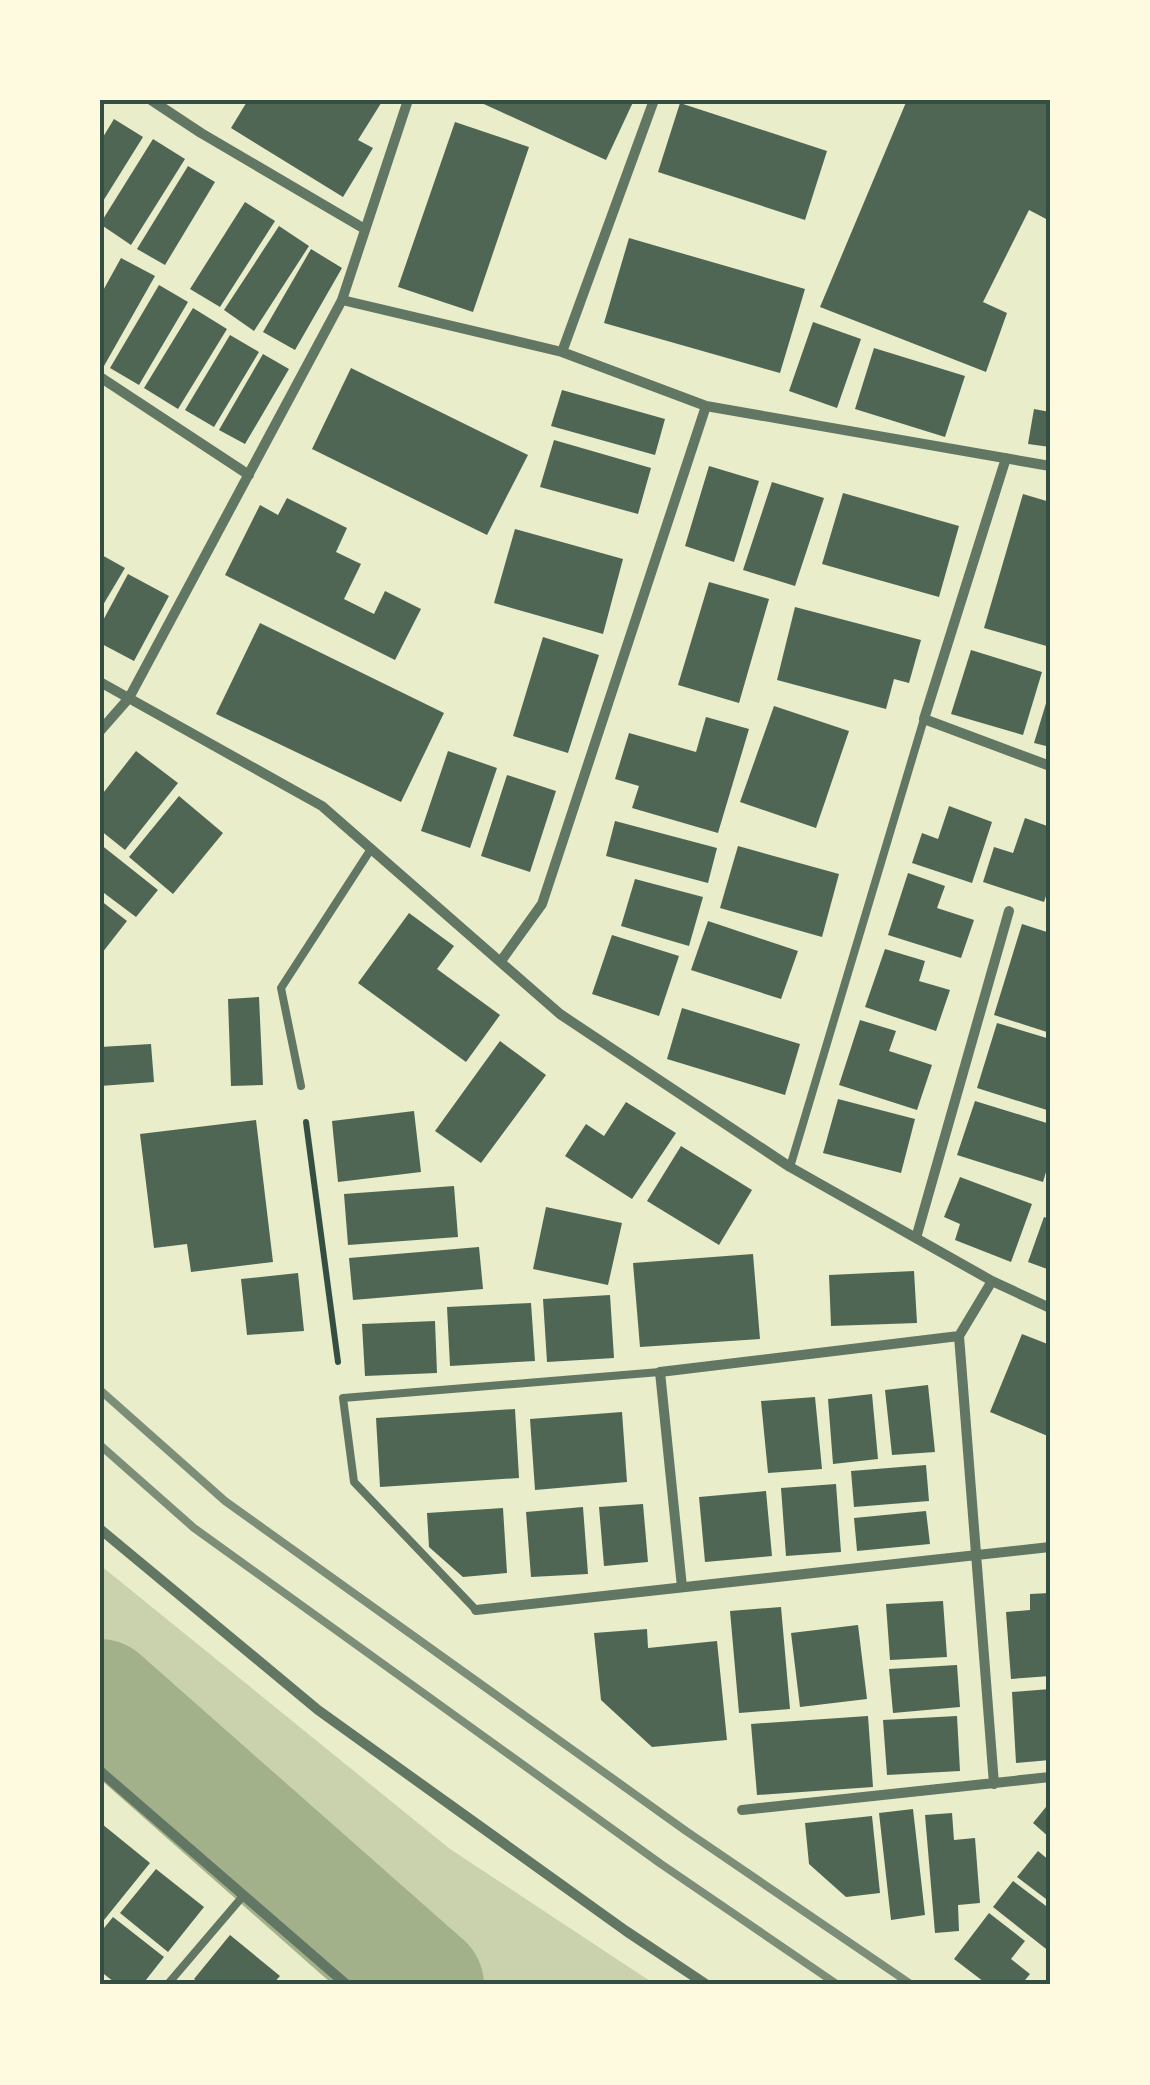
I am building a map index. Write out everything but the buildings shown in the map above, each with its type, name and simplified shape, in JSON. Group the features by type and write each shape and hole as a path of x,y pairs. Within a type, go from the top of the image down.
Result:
{"street":[{"path":"152,100 200,133 363,228"},
{"path":"100,731 129,698 342,300 408,100"},
{"path":"562,352 654,100"},
{"path":"342,300 562,352 706,406 1050,466"},
{"path":"100,378 249,476"},
{"path":"501,961 542,904 706,406"},
{"path":"1006,458 924,719 1050,766"},
{"path":"100,682 322,806 560,1014 790,1167 992,1282 1050,1308"},
{"path":"916,1238 1009,911"},
{"path":"992,1282 959,1336 994,1784"},
{"path":"682,1588 660,1372 959,1336"},
{"path":"100,1529 318,1710 707,1985"},
{"path":"476,1610 1050,1547"},
{"path":"102,1776 347,1985"},
{"path":"742,1810 1050,1778"}],"lane":[{"path":"790,1167 924,719"},
{"path":"301,1086 281,988 371,849"},
{"path":"476,1610 354,1482 343,1398 660,1372"},
{"path":"167,1985 243,1896"}],"path":[{"path":"301,1086 343,1398"}],"green space":[{"path":"100,1565 450,1849 656,1985 456,1985 100,1672"}],"waterway":[{"path":"100,1699 424,1985"}],"railway":[{"path":"100,1390 225,1501 686,1831 912,1985"},
{"path":"100,1445 194,1528 661,1864 838,1985"}]}
